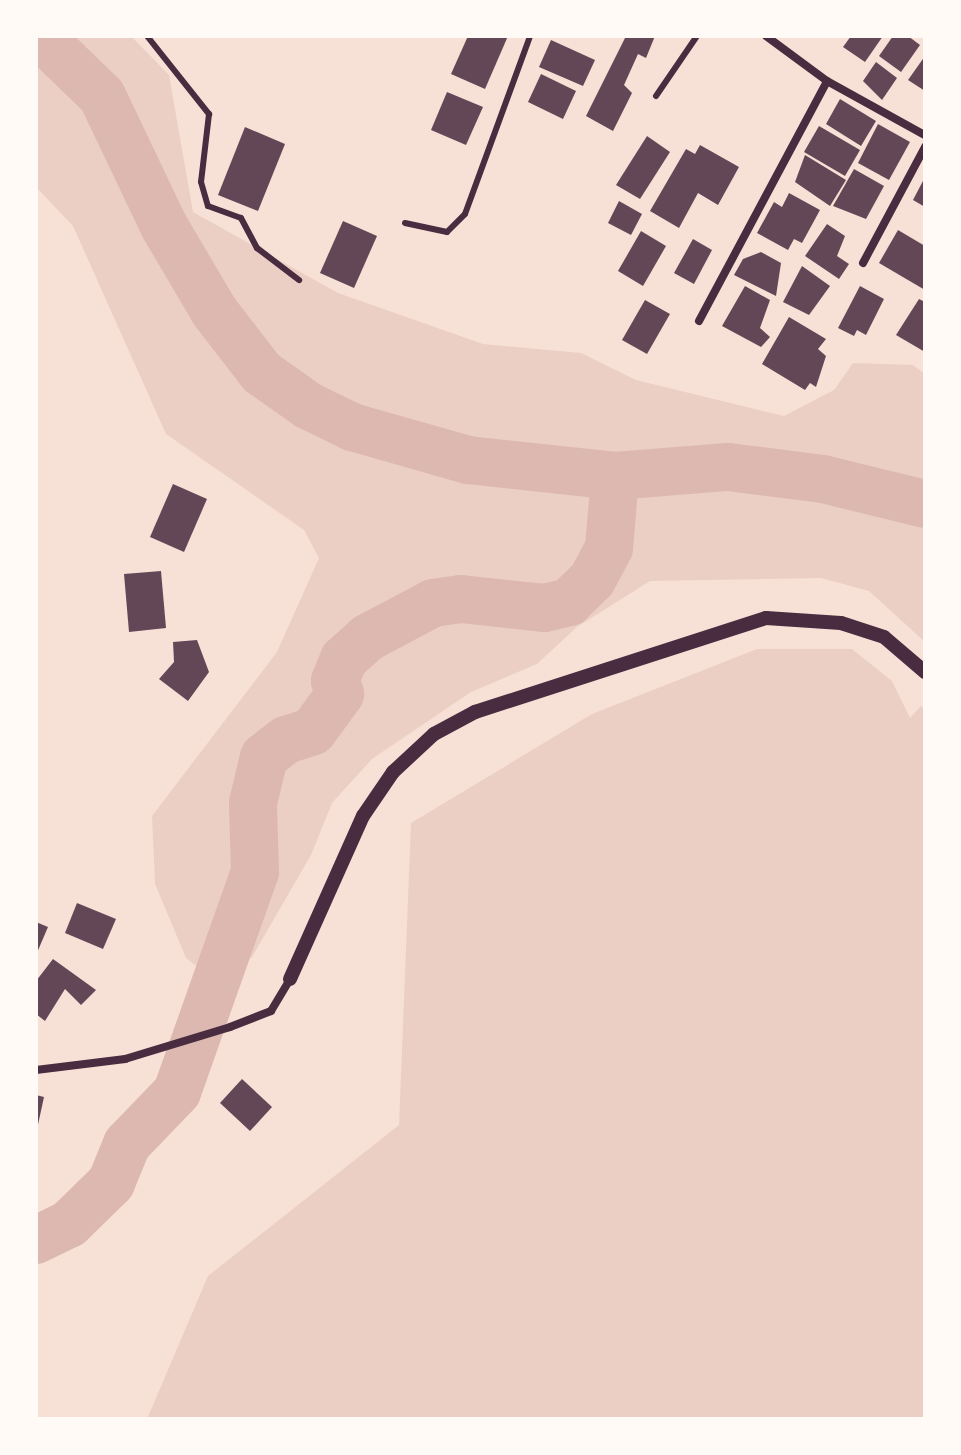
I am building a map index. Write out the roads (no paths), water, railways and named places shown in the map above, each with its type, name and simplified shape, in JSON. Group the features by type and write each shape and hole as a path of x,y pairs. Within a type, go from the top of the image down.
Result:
{"street":[{"path":"766,36 827,81 925,135"},
{"path":"699,321 827,81"},
{"path":"863,263 925,147"},
{"path":"36,1070 125,1059 271,1011 290,979 350,842 378,794 434,734 475,712 766,618 841,623 884,637 925,672"}],"lane":[{"path":"147,36 209,114 201,182 208,206 241,218 257,248 299,280"},
{"path":"405,223 447,232 465,214 530,36"},
{"path":"656,96 697,36"}],"waterway":[{"path":"40,36 102,96 164,226 214,311 262,373 309,406 352,427 468,460 615,476 728,467 823,479 925,504"},
{"path":"36,1240 69,1224 111,1183 127,1144 177,1092 255,872 253,803 264,757 286,740 313,731 340,694 335,681 344,659 367,638 433,603 461,599 544,608 569,602 592,580 609,548 615,476"}]}
